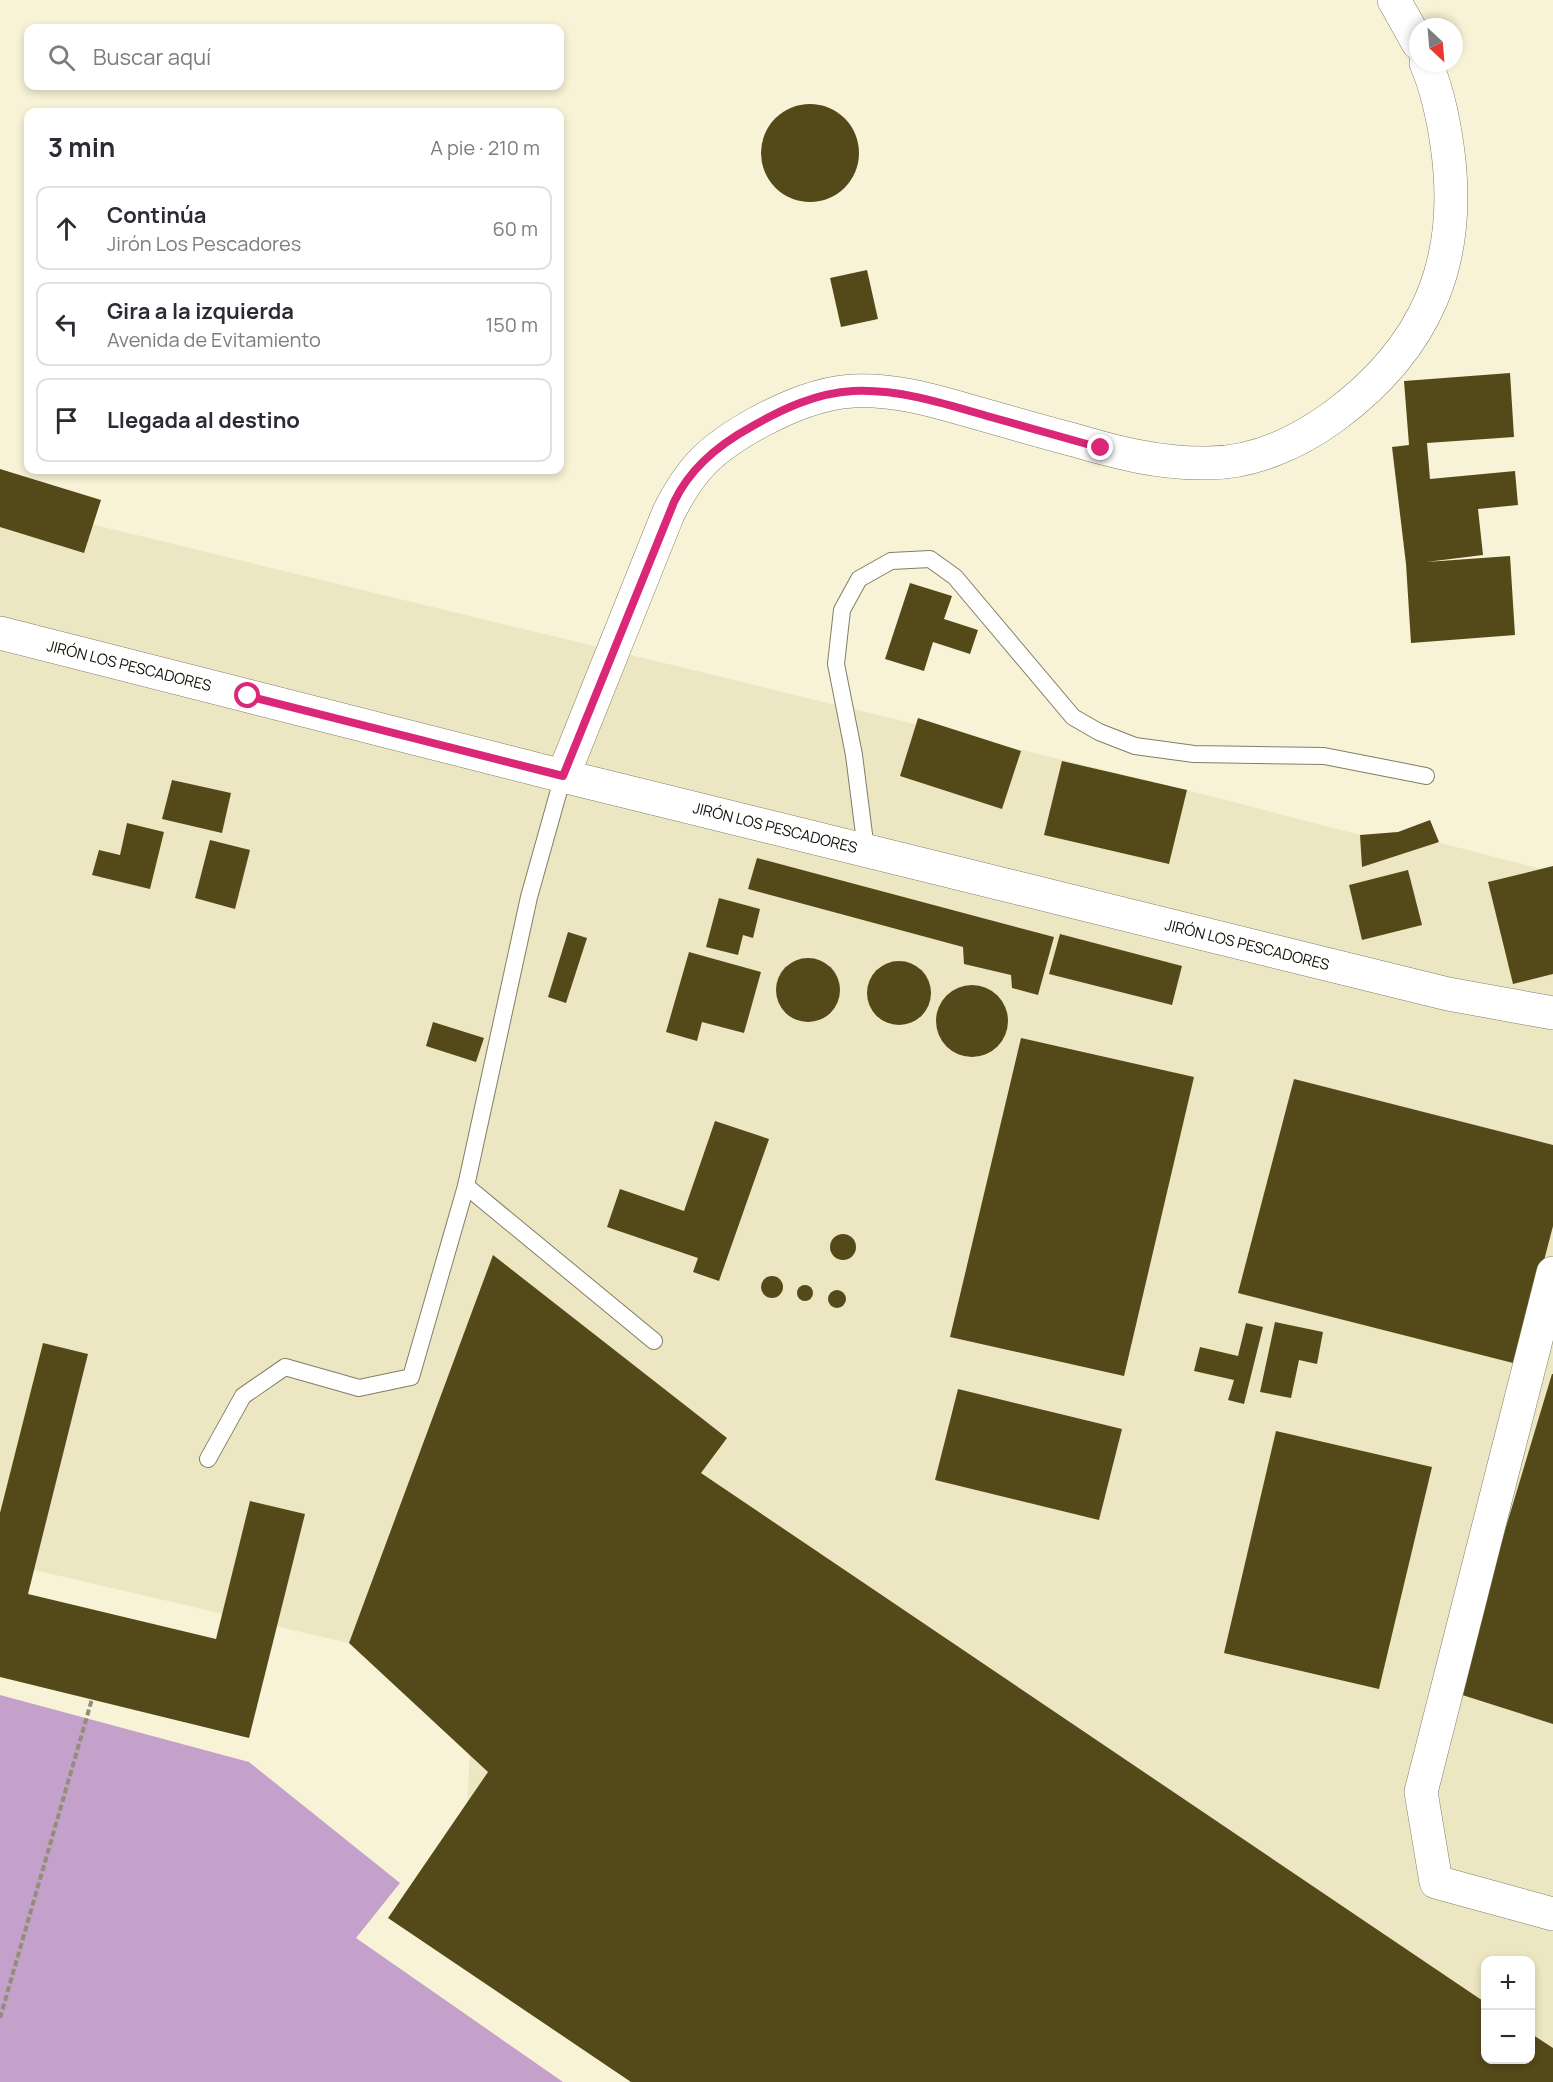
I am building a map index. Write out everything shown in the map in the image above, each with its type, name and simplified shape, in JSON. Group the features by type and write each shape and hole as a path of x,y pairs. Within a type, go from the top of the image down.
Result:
{"street":[{"path":"1394,0 1409,27"},
{"path":"563,776 668,514 680,490 695,468 728,440 795,404 851,391 882,391 922,398 1123,454 1164,462 1206,464 1233,462 1291,442 1319,427 1346,407 1378,378 1402,351 1433,299 1444,263 1450,227 1450,165 1443,122 1430,72"},
{"name":"JIRÓN LOS PESCADORES","path":"0,633 563,776 1437,992 1553,1013"},
{"path":"1553,1273 1421,1792 1436,1882 1553,1914"}],"lane":[{"path":"866,850 854,755 836,664 842,610 859,579 891,561 930,559 955,577 1073,717 1099,732 1135,746 1194,754 1324,756 1426,776"},
{"path":"208,1459 243,1396 285,1367 359,1388 411,1377 466,1186 530,897 563,776"},
{"path":"466,1186 654,1341"}],"path":[{"path":"0,2018 92,1699"}],"shaded area":[{"path":"0,502 1187,790 1360,835 1398,832 1553,872 1553,2082 462,1910 472,1707 349,1643 0,1562"},
{"path":"0,1695 249,1762 400,1883 356,1938 563,2082 0,2082"}],"building":[{"path":"810,104 829,108 845,118 855,134 859,153 855,172 845,188 829,198 810,202 791,198 775,188 765,172 761,153 765,134 775,118 791,108"},
{"path":"867,270 878,319 841,327 830,278"},
{"path":"1510,373 1514,437 1427,443 1430,479 1515,471 1518,505 1478,509 1483,555 1426,562 1510,556 1515,635 1411,643 1406,564 1392,447 1409,445 1404,381"},
{"path":"0,469 101,500 84,553 0,527"},
{"path":"910,583 952,596 944,619 978,630 970,654 933,642 924,671 885,659"},
{"path":"918,718 1021,751 1002,809 900,776"},
{"path":"1062,761 1187,790 1169,864 1044,835"},
{"path":"172,780 231,793 222,833 162,819"},
{"path":"1430,820 1439,842 1362,867 1360,835 1398,832"},
{"path":"127,823 164,832 150,889 92,875 99,850 120,855"},
{"path":"210,840 250,850 235,909 195,898"},
{"path":"757,858 1054,937 1038,995 1012,988 1011,975 964,964 963,947 748,889"},
{"path":"1553,866 1553,974 1513,984 1488,882"},
{"path":"1408,870 1422,925 1362,940 1349,885"},
{"path":"719,898 760,909 753,938 743,935 738,955 706,947"},
{"path":"568,932 587,938 566,1003 548,997"},
{"path":"1060,934 1182,966 1172,1005 1049,974"},
{"path":"689,952 761,972 744,1033 702,1022 697,1041 666,1032"},
{"path":"808,958 826,964 834,972 840,990 834,1008 826,1016 808,1022 790,1016 782,1008 776,990 782,972 790,964"},
{"path":"899,961 911,963 922,970 929,981 931,993 929,1005 922,1016 911,1023 899,1025 887,1023 876,1016 869,1005 867,993 869,981 876,970 887,963"},
{"path":"979,985 998,995 1006,1007 1008,1021 1006,1035 998,1047 986,1055 965,1057 946,1047 938,1035 936,1014 946,995 958,987"},
{"path":"433,1022 484,1038 476,1062 426,1046"},
{"path":"1021,1038 1194,1077 1124,1376 950,1337"},
{"path":"1294,1079 1553,1145 1553,1226 1517,1364 1238,1293"},
{"path":"715,1121 769,1139 719,1281 693,1272 698,1258 607,1227 620,1189 684,1211"},
{"path":"843,1234 852,1238 856,1247 852,1256 843,1260 834,1256 830,1247 834,1238"},
{"path":"493,1255 727,1438 701,1473 1481,2000 1481,2064 1535,2064 1535,2036 1553,2048 1553,2082 631,2082 388,1918 488,1772 349,1643"},
{"path":"772,1276 780,1279 783,1287 780,1295 772,1298 764,1295 761,1287 764,1279"},
{"path":"802,1285 808,1285 813,1293 811,1299 802,1301 797,1296 797,1290"},
{"path":"837,1290 843,1293 846,1299 843,1305 837,1308 831,1305 828,1299 831,1293"},
{"path":"1275,1322 1323,1332 1317,1364 1299,1360 1291,1398 1260,1392"},
{"path":"1246,1323 1263,1327 1244,1404 1228,1400 1234,1380 1194,1371 1200,1347 1238,1356"},
{"path":"43,1343 88,1354 28,1594 216,1639 250,1501 305,1514 249,1738 0,1677 0,1513"},
{"path":"1553,1374 1553,1724 1456,1693"},
{"path":"958,1389 1122,1429 1099,1520 935,1480"},
{"path":"1276,1431 1432,1467 1379,1689 1224,1653"}],"route":[{"path":"248,696 563,776 668,514 695,468 728,440 795,404 851,391 882,391 922,398 1101,448"}]}
